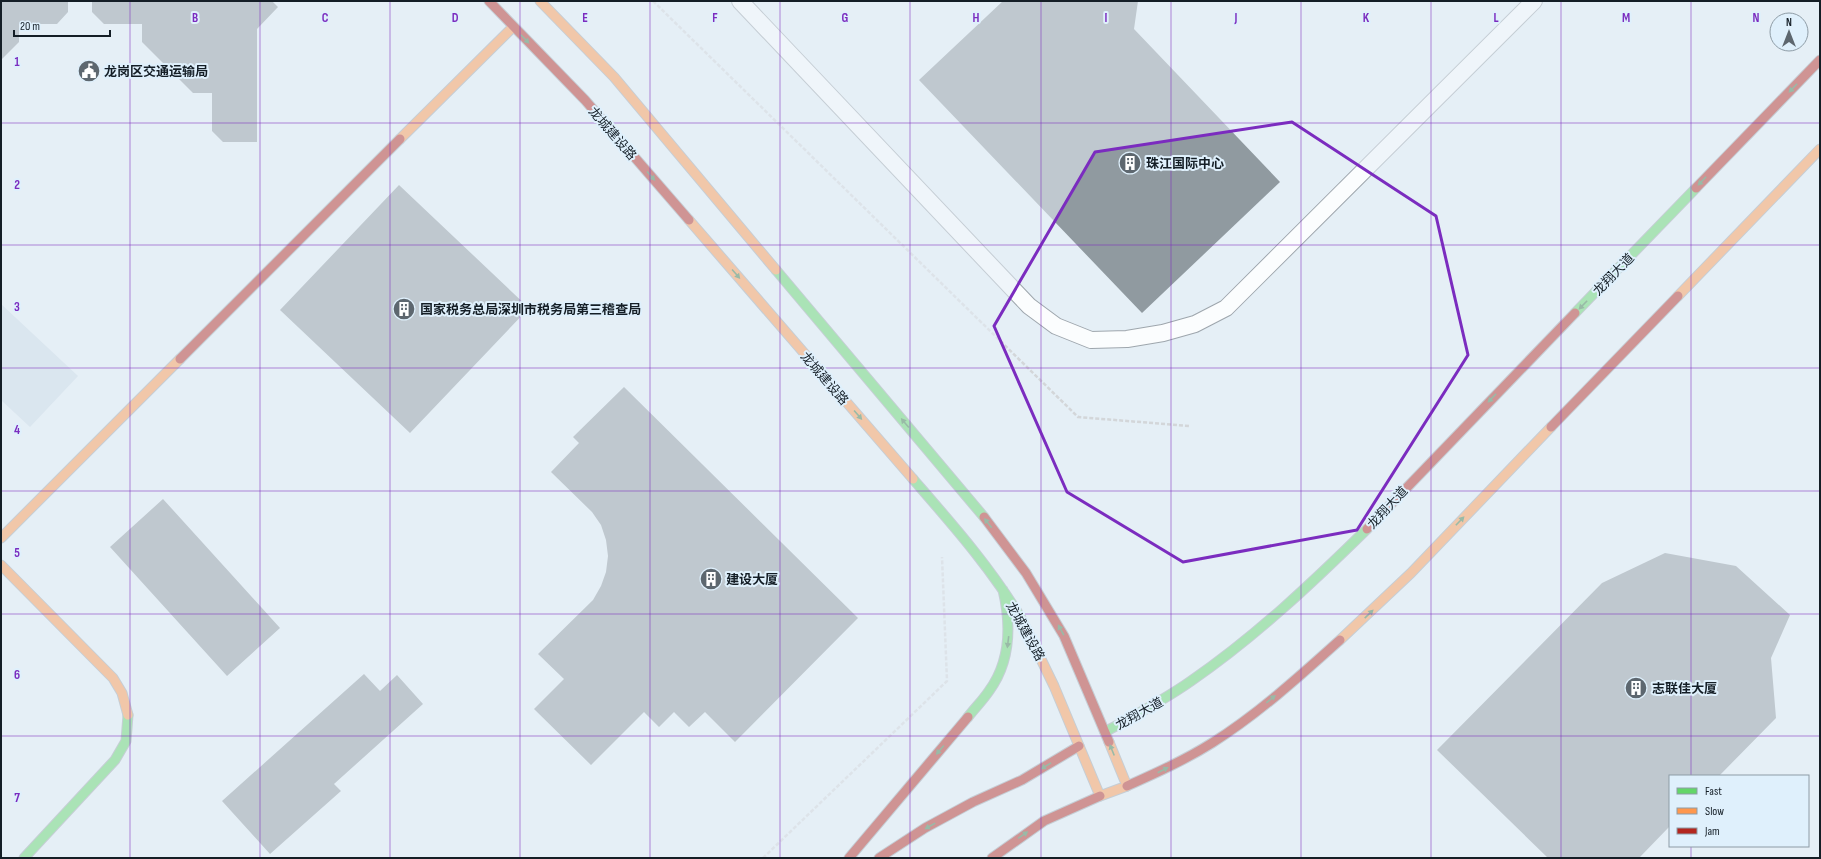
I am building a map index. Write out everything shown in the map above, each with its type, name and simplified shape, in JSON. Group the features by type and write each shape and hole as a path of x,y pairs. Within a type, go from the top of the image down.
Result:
{"main road":[{"name":"龙城建设路","path":"488,1 585,100 959,532 1003,590 1022,620 1039,652 1082,745 1100,796"},
{"path":"540,1 614,78 986,520 1026,573 1046,604 1067,643 1102,734 1127,786"},
{"path":"1,538 513,27"},
{"name":"龙翔大道","path":"1102,734 1169,696 1204,673 1260,628 1314,580 1367,529 1820,60"},
{"path":"992,858 1044,821 1100,796 1158,773 1201,750 1241,723 1300,675 1357,625 1411,573 1820,149"},
{"path":"1,565 113,678 122,691 128,707 129,724 126,743 113,762 24,858"},
{"path":"849,858 990,690 999,675 1006,653 1010,624 1003,590"},
{"path":"879,858 925,828 973,802 1022,780 1082,745"}],"lane":[{"path":"740,1 1029,306 1056,326 1091,340 1128,339 1163,333 1195,324 1226,308 1534,1"}],"path":[{"path":"653,1 1078,417 1189,426"},
{"path":"763,858 947,680 942,550"}],"highlighted area":[{"path":"1292,122 1436,216 1468,355 1357,530 1183,562 1067,492 994,326 1095,152"}],"shaded area":[{"path":"1,304 78,376 30,427 1,400"}],"building":[{"path":"1,1 68,1 68,12 57,24 19,24 19,42 1,60"},
{"path":"92,1 272,1 278,7 257,29 257,142 223,142 212,131 212,93 193,93 142,42 142,24 104,24 92,12"},
{"name":"珠江国际中心","path":"1003,1 1138,1 1134,29 1280,182 1142,313 919,80"},
{"name":"国家税务总局深圳市税务局第三稽查局","path":"399,185 529,308 410,433 280,310"},
{"name":"建设大厦","path":"624,387 858,618 735,742 705,712 689,727 674,712 659,727 644,712 591,765 534,709 564,679 538,654 593,600 601,586 606,572 608,556 606,540 601,525 592,512 551,472 579,443 573,437"},
{"path":"163,499 280,628 227,676 110,547"},
{"name":"志联佳大厦","path":"1665,553 1736,566 1790,615 1771,658 1776,718 1720,775 1669,775 1669,827 1639,858 1548,858 1437,750 1602,583"},
{"path":"364,674 380,691 397,675 423,704 334,784 341,791 270,854 222,801"}],"traffic: fast":[{"path":"1575,313 1696,188"},
{"path":"776,270 984,517"},
{"path":"913,479 985,565 1022,620"},
{"path":"1105,732 1149,708 1215,664 1282,609 1367,529"},
{"path":"968,717 987,694 1002,667 1008,629 1006,603 1003,590"},
{"path":"24,858 115,760 126,741 128,715"}],"traffic: slow":[{"path":"540,1 614,77 776,270"},
{"path":"400,139 513,27"},
{"path":"1678,296 1820,149"},
{"path":"689,220 913,479"},
{"path":"1,538 180,359"},
{"path":"1340,640 1411,573 1551,427"},
{"path":"1,565 113,678 122,693 128,715"},
{"path":"1022,620 1054,686 1100,796 1127,786 1109,742"}],"traffic: jam":[{"path":"489,1 585,100 689,220"},
{"path":"1696,188 1820,60"},
{"path":"180,359 400,139"},
{"path":"1551,427 1678,296"},
{"path":"1367,529 1575,313"},
{"path":"984,517 1026,573 1064,636 1109,742"},
{"path":"1127,786 1191,755 1229,732 1278,694 1340,640"},
{"path":"849,858 968,717"},
{"path":"879,858 925,828 973,802 1022,780 1079,746"},
{"path":"992,858 1044,821 1100,796"}],"place":[{"name":"龙岗区交通运输局","path":"89,71"},
{"name":"珠江国际中心","path":"1130,163"},
{"name":"国家税务总局深圳市税务局第三稽查局","path":"404,309"},
{"name":"建设大厦","path":"711,579"},
{"name":"志联佳大厦","path":"1636,688"}]}
